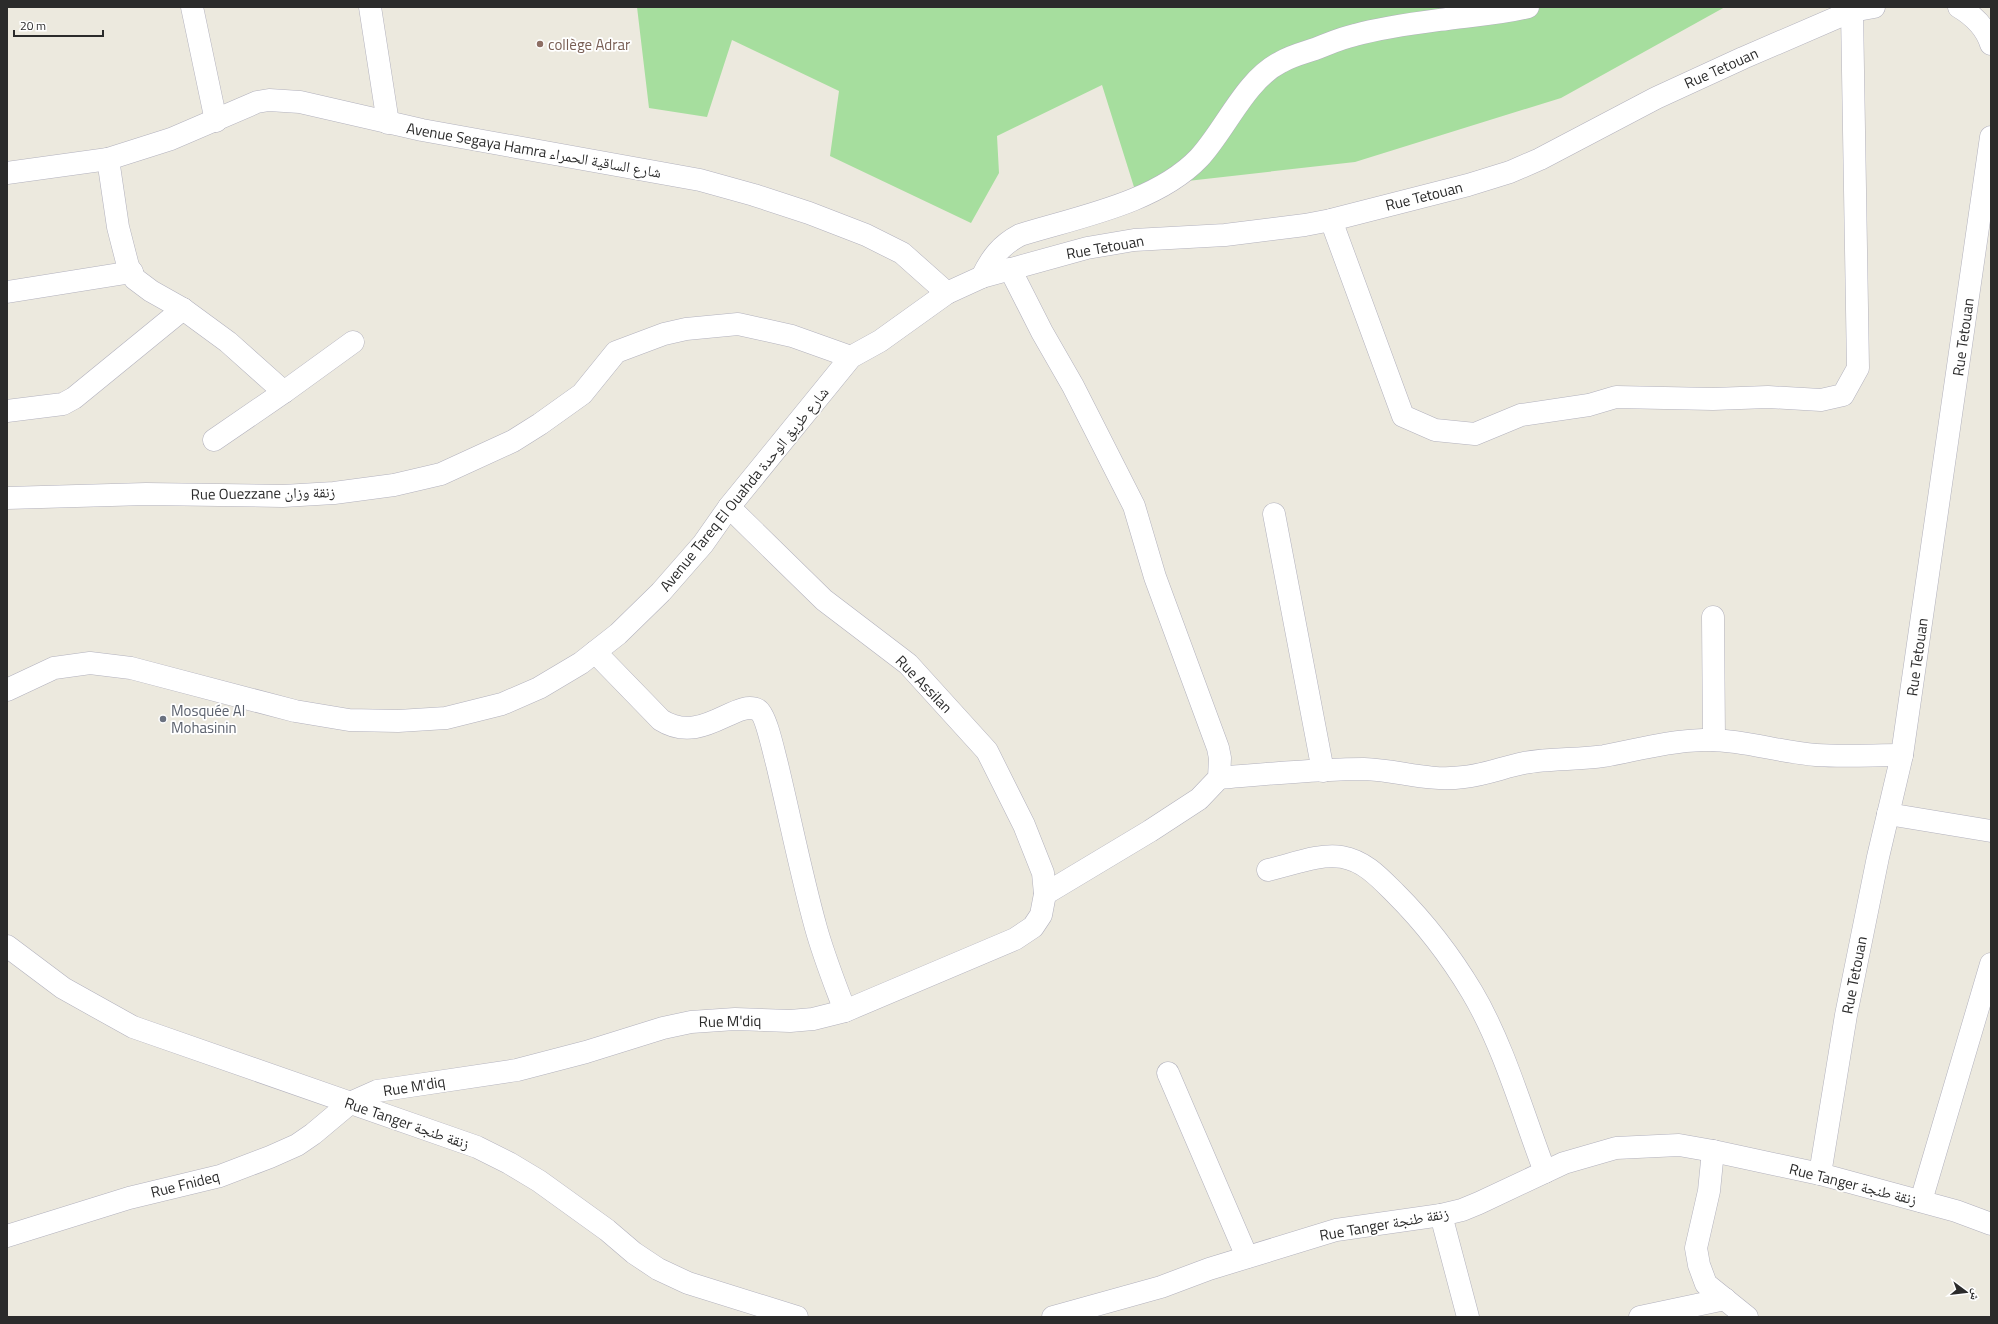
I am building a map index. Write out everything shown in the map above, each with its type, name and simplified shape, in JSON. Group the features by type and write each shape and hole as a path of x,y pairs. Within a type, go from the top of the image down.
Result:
{"street":[{"path":"192,7 216,121"},
{"path":"370,7 388,123"},
{"path":"982,277 990,261 1009,241 1020,235 1098,212 1140,196 1173,179 1191,166 1207,149 1250,89 1260,78 1281,62 1354,35 1448,19 1505,13 1528,7"},
{"name":"Rue Tetouan","path":"947,293 982,277 1087,248 1134,240 1232,234 1331,220 1468,185 1510,172 1561,149 1656,98 1852,11 1874,7"},
{"path":"1959,7 1971,14 1990,36"},
{"path":"1331,220 1403,416 1435,430 1475,434 1522,415 1589,405 1616,396 1713,399 1768,396 1821,400 1842,395 1858,368 1852,11"},
{"name":"Avenue Segaya Hamra شارع الساقية الحمراء","path":"7,173 108,159 171,139 216,121 239,109 269,100 300,102 388,123 700,180 754,194 866,235 902,253 947,293"},
{"name":"Rue Tetouan","path":"1820,1174 1846,1015 1888,814 1902,755 1991,137"},
{"path":"108,159 118,227 128,266 135,278 151,291 183,309 228,342 284,392"},
{"path":"1010,269 1042,332 1073,386 1134,506 1155,577 1218,748 1220,758 1219,778"},
{"path":"7,292 132,272"},
{"name":"Avenue Tareq El Ouahda شارع طريق الوحدة","path":"7,690 54,668 90,663 131,668 295,711 348,720 398,721 446,718 502,704 539,688 581,663 618,634 661,592 703,544 729,507 851,357 880,341 947,293"},
{"path":"7,410 63,404 74,398 183,309"},
{"name":"Rue Ouezzane زنقة وزان","path":"7,498 146,494 282,496 334,493 394,486 440,474 513,441 582,394 616,352 664,334 686,329 738,324 792,336 851,357"},
{"path":"214,440 353,342"},
{"name":"Rue Assilan","path":"729,507 824,600 908,664 987,751 1040,862"},
{"path":"1274,514 1323,771"},
{"path":"1713,617 1714,740"},
{"path":"595,652 661,720 670,726 698,728 741,710 754,709 764,715 816,928 845,1011"},
{"path":"1044,894 1150,831 1198,799 1219,778 1273,773 1364,769 1393,772 1420,778 1458,778 1526,763 1603,756 1640,748 1692,740 1714,740 1816,755 1902,755"},
{"path":"1888,814 1991,831"},
{"path":"1268,870 1326,857 1342,857 1350,859 1369,868 1412,910 1457,968 1473,993 1497,1045 1545,1172"},
{"name":"Rue M'diq","path":"350,1103 377,1091 517,1070 586,1052 663,1028 691,1022 735,1019 790,1021 813,1019 845,1011 1024,934 1033,927 1041,915 1044,894 1043,873 1040,862"},
{"name":"Rue Tanger زنقة طنجة","path":"7,946 63,988 133,1027 477,1147 540,1181 606,1230 634,1253 658,1269 688,1283 787,1316"},
{"path":"1921,1201 1988,988 1991,964"},
{"path":"1168,1073 1247,1257"},
{"name":"Rue Fnideq","path":"7,1236 129,1198 220,1176 270,1158 313,1134 350,1103"},
{"name":"Rue Tanger زنقة طنجة","path":"1053,1317 1161,1287 1247,1257 1336,1230 1441,1215 1479,1204 1564,1162 1616,1148 1679,1145 1714,1151 1820,1174 1956,1211 1991,1224"},
{"path":"1714,1151 1709,1191 1696,1248 1699,1265 1706,1284 1747,1317"},
{"path":"1441,1215 1468,1317"},
{"path":"1640,1317 1725,1299"}],"green space":[{"path":"637,7 1725,7 1561,98 1355,162 1134,187 1102,85 997,136 999,173 971,223 830,156 839,91 732,40 707,117 649,108"}],"place":[{"name":"collège Adrar","path":"540,44"},
{"name":"Mosquée Al Mohasinin","path":"163,719"}]}
